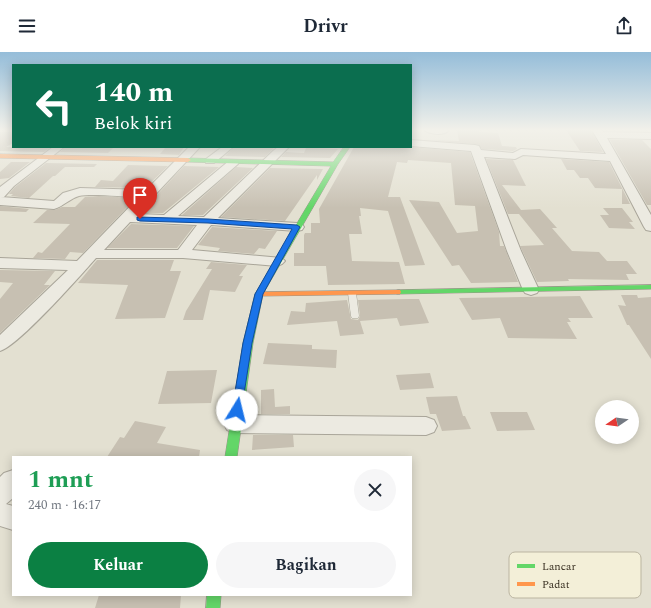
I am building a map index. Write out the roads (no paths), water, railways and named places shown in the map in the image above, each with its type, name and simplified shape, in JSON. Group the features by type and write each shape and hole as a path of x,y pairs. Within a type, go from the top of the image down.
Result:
{"street":[{"path":"0,156 335,164"},
{"path":"0,345 35,313 82,266 125,218 187,156"},
{"path":"210,161 216,156"},
{"path":"183,254 186,248 208,221 273,156"},
{"path":"231,456 248,343 259,294 297,227 341,156"},
{"path":"478,156 514,251 531,290"},
{"path":"582,156 613,158 651,227"},
{"path":"0,194 10,184 45,157"},
{"path":"168,219 234,162"},
{"path":"0,201 54,205 58,204 67,196 80,192 150,194"},
{"path":"125,218 208,221 297,227"},
{"path":"93,254 183,254 277,261"},
{"path":"0,263 82,266"},
{"path":"259,294 651,287"},
{"path":"235,424 426,426"},
{"path":"0,495 12,481"},
{"path":"0,514 12,518"},
{"path":"213,608 214,596"}],"lane":[{"path":"352,293 355,316"}]}
